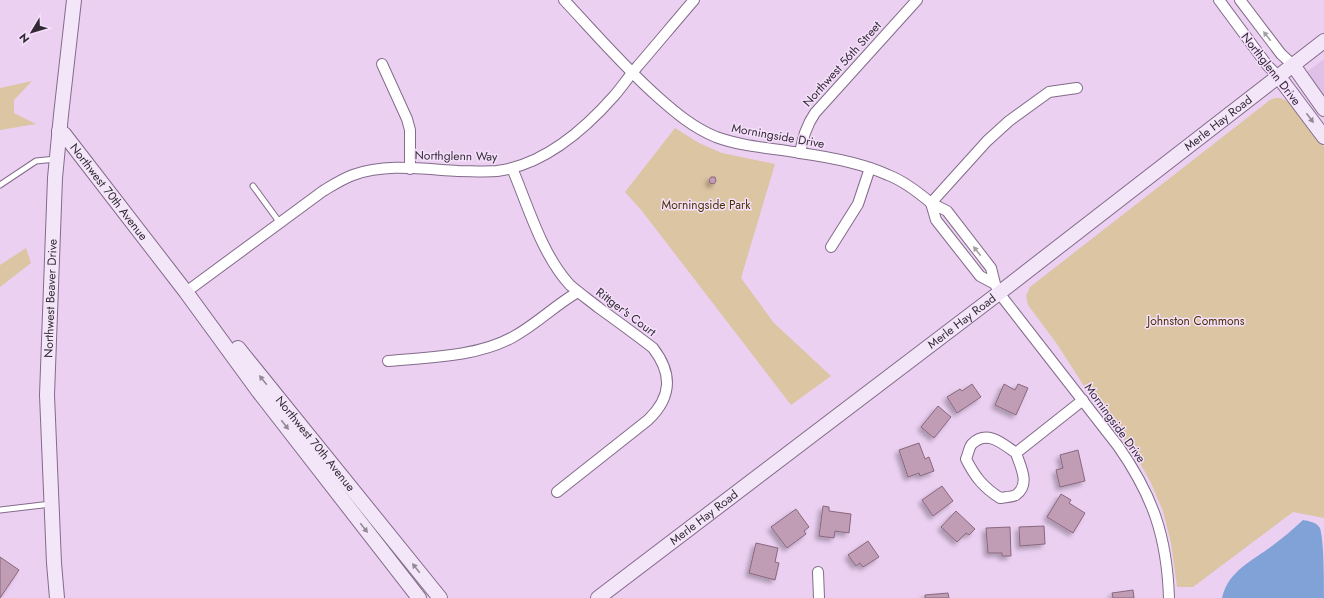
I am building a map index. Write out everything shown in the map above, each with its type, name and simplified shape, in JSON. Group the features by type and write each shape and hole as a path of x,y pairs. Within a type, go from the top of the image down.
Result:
{"main road":[{"name":"Northwest Beaver Drive","path":"57,598 54,563 47,395 51,250 59,131 74,0"},
{"name":"Merle Hay Road","path":"598,598 997,289 1279,77 1324,41"},
{"name":"Northglenn Drive","path":"1293,65 1324,109"},
{"name":"Northglenn Drive","path":"1279,77 1324,137"},
{"name":"Northwest 70th Avenue","path":"59,131 64,134 186,292 259,392 419,598"},
{"name":"Northwest 70th Avenue","path":"186,292 211,315 440,598"}],"street":[{"name":"Morningside Drive","path":"564,0 632,73 690,124 717,138 737,143 767,149 800,153 870,168 889,175 906,185 931,204 947,211 991,268 997,289"},
{"name":"Northglenn Way","path":"186,292 323,191 353,175 370,170 388,168 478,172 496,171 531,162 546,154 577,132 606,105 694,0"},
{"name":"Northwest 56th Street","path":"800,153 806,128 815,113 917,0"},
{"name":"Northglenn Drive","path":"1219,0 1267,65 1279,77"},
{"name":"Northglenn Drive","path":"1240,0 1281,54 1293,65"},
{"path":"382,64 407,119 410,130 410,168"},
{"path":"931,204 987,141 1009,121 1049,92 1077,88"},
{"name":"Rittger's Court","path":"512,168 550,258 559,272 578,292 653,348 665,368 667,378 663,402 657,412 557,492"},
{"path":"831,247 850,219 858,204 870,168"},
{"name":"Morningside Drive","path":"931,204 936,220 980,276 997,289 1122,452 1144,487 1154,510 1162,536 1169,598"},
{"path":"388,361 460,354 490,347 512,338 578,292"},
{"path":"1016,453 1082,400"},
{"path":"983,437 996,439 1016,453 1024,476 1023,486 1016,495 1000,498 989,491 974,474 966,459 971,444 983,437"},
{"path":"818,572 819,598"}],"lane":[{"path":"0,185 36,161 57,158"},
{"path":"253,186 280,223"},
{"path":"0,510 52,504"}],"shaded area":[{"path":"1324,59 1324,101 1304,74"}],"green space":[{"path":"32,81 14,100 14,113 36,124 0,130 0,88"},
{"name":"Johnston Commons","path":"1281,98 1289,102 1324,147 1324,518 1293,512 1193,587 1177,587 1171,543 1163,511 1150,481 1136,456 1093,400 1057,344 1028,305 1026,296 1030,287 1270,100"},
{"name":"Morningside Park","path":"675,128 699,143 722,153 775,164 741,278 774,323 831,376 791,405 642,211 625,192"},
{"path":"26,248 31,263 0,287 0,265"}],"water":[{"path":"1303,520 1310,521 1320,528 1323,552 1324,598 1222,598 1225,589 1235,574 1280,540"}],"building":[{"path":"711,177 715,177 716,181 714,184 710,183 709,180"},
{"path":"972,384 981,397 957,413 947,397 960,389 962,391"},
{"path":"1004,384 1015,390 1018,384 1028,388 1016,415 995,405"},
{"path":"938,406 951,417 934,438 921,427"},
{"path":"919,443 925,459 929,457 934,471 920,476 919,473 908,477 899,450"},
{"path":"1078,450 1085,481 1060,487 1056,470 1063,468 1060,455"},
{"path":"942,486 953,501 933,516 922,500"},
{"path":"1061,494 1071,500 1069,503 1085,513 1073,533 1047,517"},
{"path":"823,506 829,507 829,511 851,514 849,533 835,531 834,538 819,536"},
{"path":"796,509 809,527 804,531 806,534 787,548 771,527"},
{"path":"956,511 975,529 969,535 966,533 957,542 941,527"},
{"path":"1044,526 1045,544 1020,546 1019,527"},
{"path":"1010,527 1011,556 1002,556 1002,553 988,553 986,528"},
{"path":"868,541 879,557 863,567 860,563 856,566 848,555"},
{"path":"756,543 778,548 775,562 779,563 775,580 749,573"},
{"path":"0,557 19,570 0,598"},
{"path":"1133,590 1134,598 1113,598 1112,593"},
{"path":"948,593 949,598 925,598 925,595"}]}
